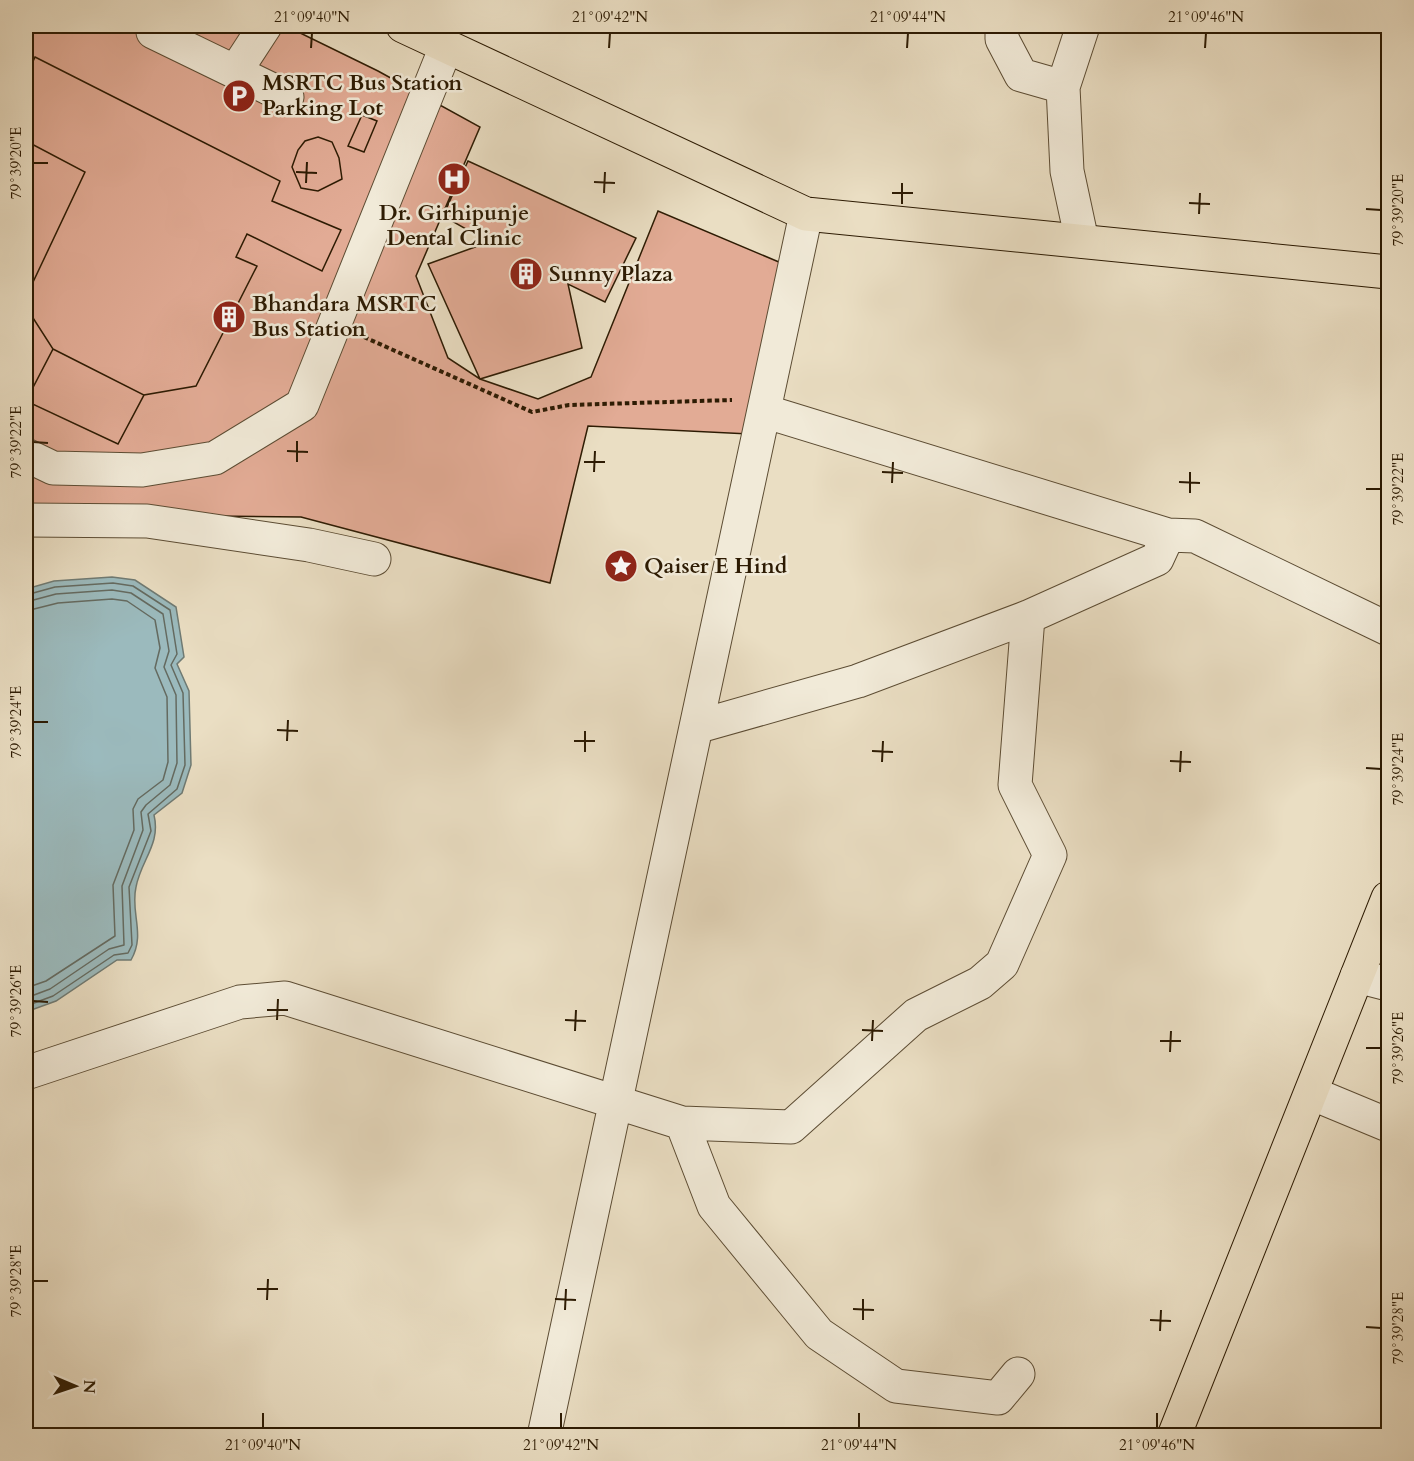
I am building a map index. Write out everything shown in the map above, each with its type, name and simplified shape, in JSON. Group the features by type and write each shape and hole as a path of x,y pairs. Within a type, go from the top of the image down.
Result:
{"main road":[{"path":"403,26 806,214 1389,272"},
{"path":"1174,1436 1389,898"}],"street":[{"path":"235,72 265,26"},
{"path":"1002,26 1002,39 1021,75 1063,87"},
{"path":"1082,241 1067,171 1063,87 1083,26"},
{"path":"153,32 287,97"},
{"path":"26,454 53,468 142,470 215,458 302,405 446,47"},
{"path":"544,1436 806,214"},
{"path":"764,411 1168,535 1195,536 1389,629"},
{"path":"26,520 147,521 309,545 374,559"},
{"path":"696,726 858,681 1028,617 1157,560 1168,535"},
{"path":"26,1073 240,1002 285,998 682,1123 791,1127 916,1015 980,983 1002,964 1050,855 1015,785 1028,617"},
{"path":"1357,976 1389,984"},
{"path":"1311,1093 1389,1125"},
{"path":"682,1123 714,1206 819,1334 896,1386 998,1398 1018,1374"}],"path":[{"path":"336,324 532,412 569,405 727,399 764,411"}],"water":[{"path":"112,577 135,580 176,607 184,657 177,664 189,691 191,765 182,793 154,815 153,843 136,887 135,906 138,932 131,960 117,960 56,1001 26,1012 26,589 54,581"}],"building":[{"name":"Bhandara MSRTC Bus Station","path":"26,26 286,26 378,71 480,127 416,276 448,358 480,379 538,399 591,377 658,211 786,265 749,434 588,426 550,583 301,517 26,514"},
{"path":"35,57 280,181 272,201 341,230 322,271 247,234 236,257 257,266 196,386 144,395 118,444 26,401 53,349 26,307 26,297 85,172 26,141 26,77"},
{"path":"362,115 377,121 364,152 348,146"},
{"path":"318,137 332,142 339,158 342,179 318,191 301,188 292,167 298,150 305,141"},
{"name":"Sunny Plaza","path":"468,161 636,238 605,302 568,284 582,348 480,379 428,264 489,242 443,216"},
{"path":"53,349 144,395 118,444 26,401"}],"place":[{"name":"MSRTC Bus Station Parking Lot","path":"239,96"},
{"name":"Dr. Girhipunje Dental Clinic","path":"454,179"},
{"name":"Sunny Plaza","path":"526,274"},
{"name":"Bhandara MSRTC Bus Station","path":"229,317"},
{"name":"Qaiser E Hind","path":"621,566"}]}
